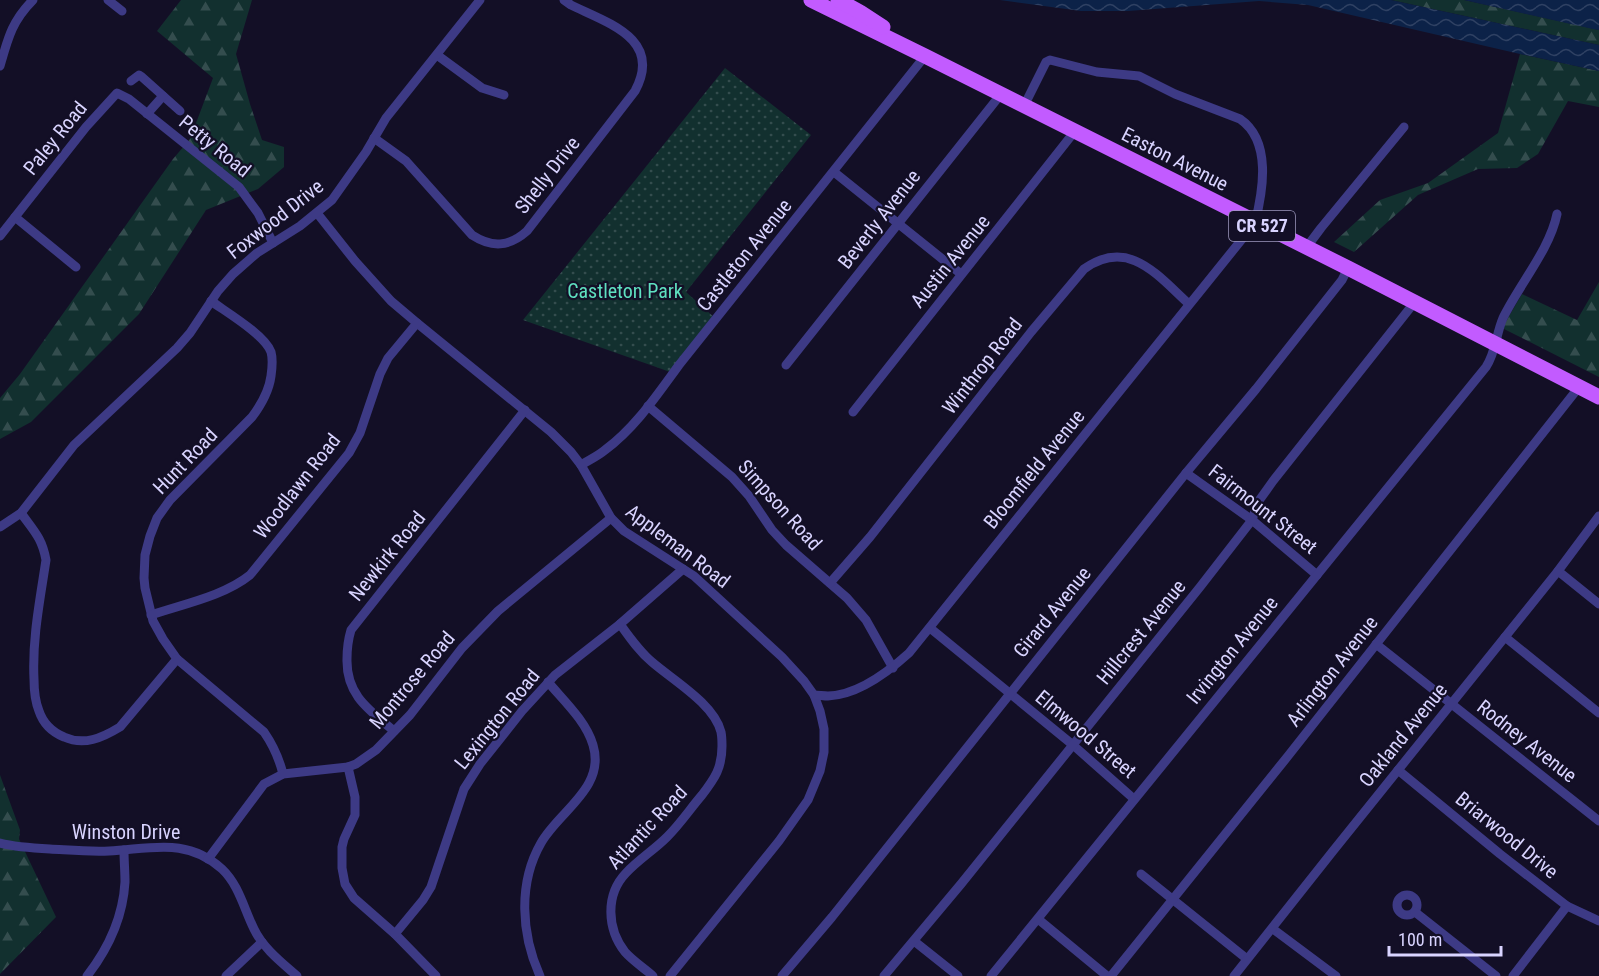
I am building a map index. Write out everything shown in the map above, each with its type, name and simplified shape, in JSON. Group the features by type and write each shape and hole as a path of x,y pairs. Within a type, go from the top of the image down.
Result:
{"main road":[{"name":"Easton Avenue","path":"812,0 1348,268 1599,397"},
{"name":"Easton Avenue","path":"838,0 860,12 925,56"}],"street":[{"path":"0,66 9,34 16,20 33,0"},
{"path":"108,0 122,11"},
{"name":"Foxwood Drive","path":"0,527 21,513 75,445 177,348 233,274 257,253 317,213 340,191 386,118 480,0"},
{"name":"Shelly Drive","path":"374,138 406,161 472,235 482,242 500,245 512,243 518,239 527,231 636,92 643,68 642,55 636,43 617,28 564,0"},
{"path":"438,55 482,88 504,95"},
{"name":"Castleton Avenue","path":"581,465 605,450 648,406 925,56"},
{"path":"1024,106 1046,62 1050,60 1096,72 1139,76 1175,94 1240,119 1256,136 1261,153 1263,171 1261,201 1255,223"},
{"path":"131,81 139,75 180,111"},
{"name":"Petty Road","path":"117,93 129,99 239,188 258,213 273,243"},
{"name":"Paley Road","path":"0,236 86,127 117,93"},
{"name":"Beverly Avenue","path":"786,365 1001,94"},
{"path":"147,114 163,96"},
{"path":"1306,248 1404,127"},
{"name":"Austin Avenue","path":"853,412 1075,132"},
{"path":"834,172 961,274"},
{"name":"Appleman Road","path":"317,213 355,261 391,301 525,410 571,452 581,465 611,518 624,531 694,576 782,657 814,695 824,729 824,752 820,771 808,801 772,850 670,976"},
{"name":"Irvington Avenue","path":"991,976 1486,367 1492,358 1504,318 1550,235 1557,214"},
{"path":"15,217 76,267"},
{"name":"Bloomfield Avenue","path":"814,695 829,696 845,693 879,678 909,653 1255,223"},
{"name":"Winthrop Road","path":"830,583 870,537 1031,332 1084,269 1111,257 1132,258 1151,270 1189,304"},
{"name":"Girard Avenue","path":"782,976 832,917 1186,473 1256,389 1342,279 1348,268"},
{"name":"Hunt Road","path":"211,301 254,332 271,352 272,368 269,386 259,408 252,417 170,500 157,518 145,555 145,588 153,621 177,659 264,732 274,746 283,774"},
{"name":"Hillcrest Avenue","path":"884,976 1073,745 1252,520 1258,502 1273,481 1414,303"},
{"name":"Woodlawn Road","path":"151,615 220,592 250,575 349,453 360,433 380,374 388,358 417,323"},
{"name":"Arlington Avenue","path":"1109,976 1173,900 1579,387"},
{"name":"Simpson Road","path":"648,406 732,477 786,545 847,598 878,638 893,668"},
{"name":"Newkirk Road","path":"394,731 364,706 350,683 346,665 351,630 525,410"},
{"name":"Fairmount Street","path":"1186,473 1252,520 1317,575"},
{"path":"21,513 44,546 46,560 33,658 35,696 39,713 48,727 71,740 92,741 107,735 120,727 177,659"},
{"name":"Oakland Avenue","path":"1234,976 1599,516"},
{"name":"Montrose Road","path":"208,859 264,784 283,774 348,767 371,754 410,715 462,648 498,611 611,518"},
{"name":"Lexington Road","path":"395,934 423,900 430,887 464,789 487,755 548,682 684,569"},
{"path":"1557,571 1599,604"},
{"name":"Atlantic Road","path":"620,624 639,650 709,709 722,734 721,765 714,779 666,838 627,872 614,893 611,911 615,937 626,952 653,976"},
{"name":"Elmwood Street","path":"930,628 1073,745 1134,799"},
{"path":"1505,637 1599,713"},
{"name":"Rodney Avenue","path":"1376,644 1599,821"},
{"path":"540,976 526,933 524,908 528,872 540,843 587,787 592,778 595,762 593,744 585,726 548,682"},
{"path":"348,767 355,797 355,815 342,847 342,876 354,897 395,934 436,976"},
{"name":"Briarwood Drive","path":"1398,770 1567,906 1599,921"},
{"name":"Winston Drive","path":"0,843 79,851 170,847 187,849 208,859 230,878 241,897 254,931 271,953 297,976"},
{"path":"87,976 110,941 117,925 124,884 124,850"},
{"path":"1141,874 1247,959"},
{"path":"1514,976 1567,906"},
{"path":"1415,912 1496,976"},
{"path":"1038,919 1109,976"},
{"path":"1273,929 1335,976"},
{"path":"914,941 958,976"},
{"path":"226,976 262,942"}],"green space":[{"path":"181,0 252,0 236,54 262,140 284,147 284,167 258,189 206,210 139,314 31,422 0,439 0,398 20,374 173,159 190,139 213,78 157,31"},
{"path":"1391,0 1464,0 1599,30 1599,45"},
{"path":"1520,54 1599,71 1599,107 1568,101 1538,154 1517,168 1478,169 1418,195 1354,252 1334,242 1380,200 1428,183 1498,133"},
{"name":"Castleton Park","path":"725,68 811,135 686,292 716,319 673,373 523,320"},
{"path":"1599,282 1599,377 1502,328 1522,294 1577,320"},
{"path":"0,775 20,830 19,839 56,917 0,974"}],"water":[{"path":"1000,0 1391,0 1599,45 1599,71 1308,5 1259,1 1128,11 1081,11"},
{"path":"1464,0 1599,0 1599,30 1593,29"}]}
